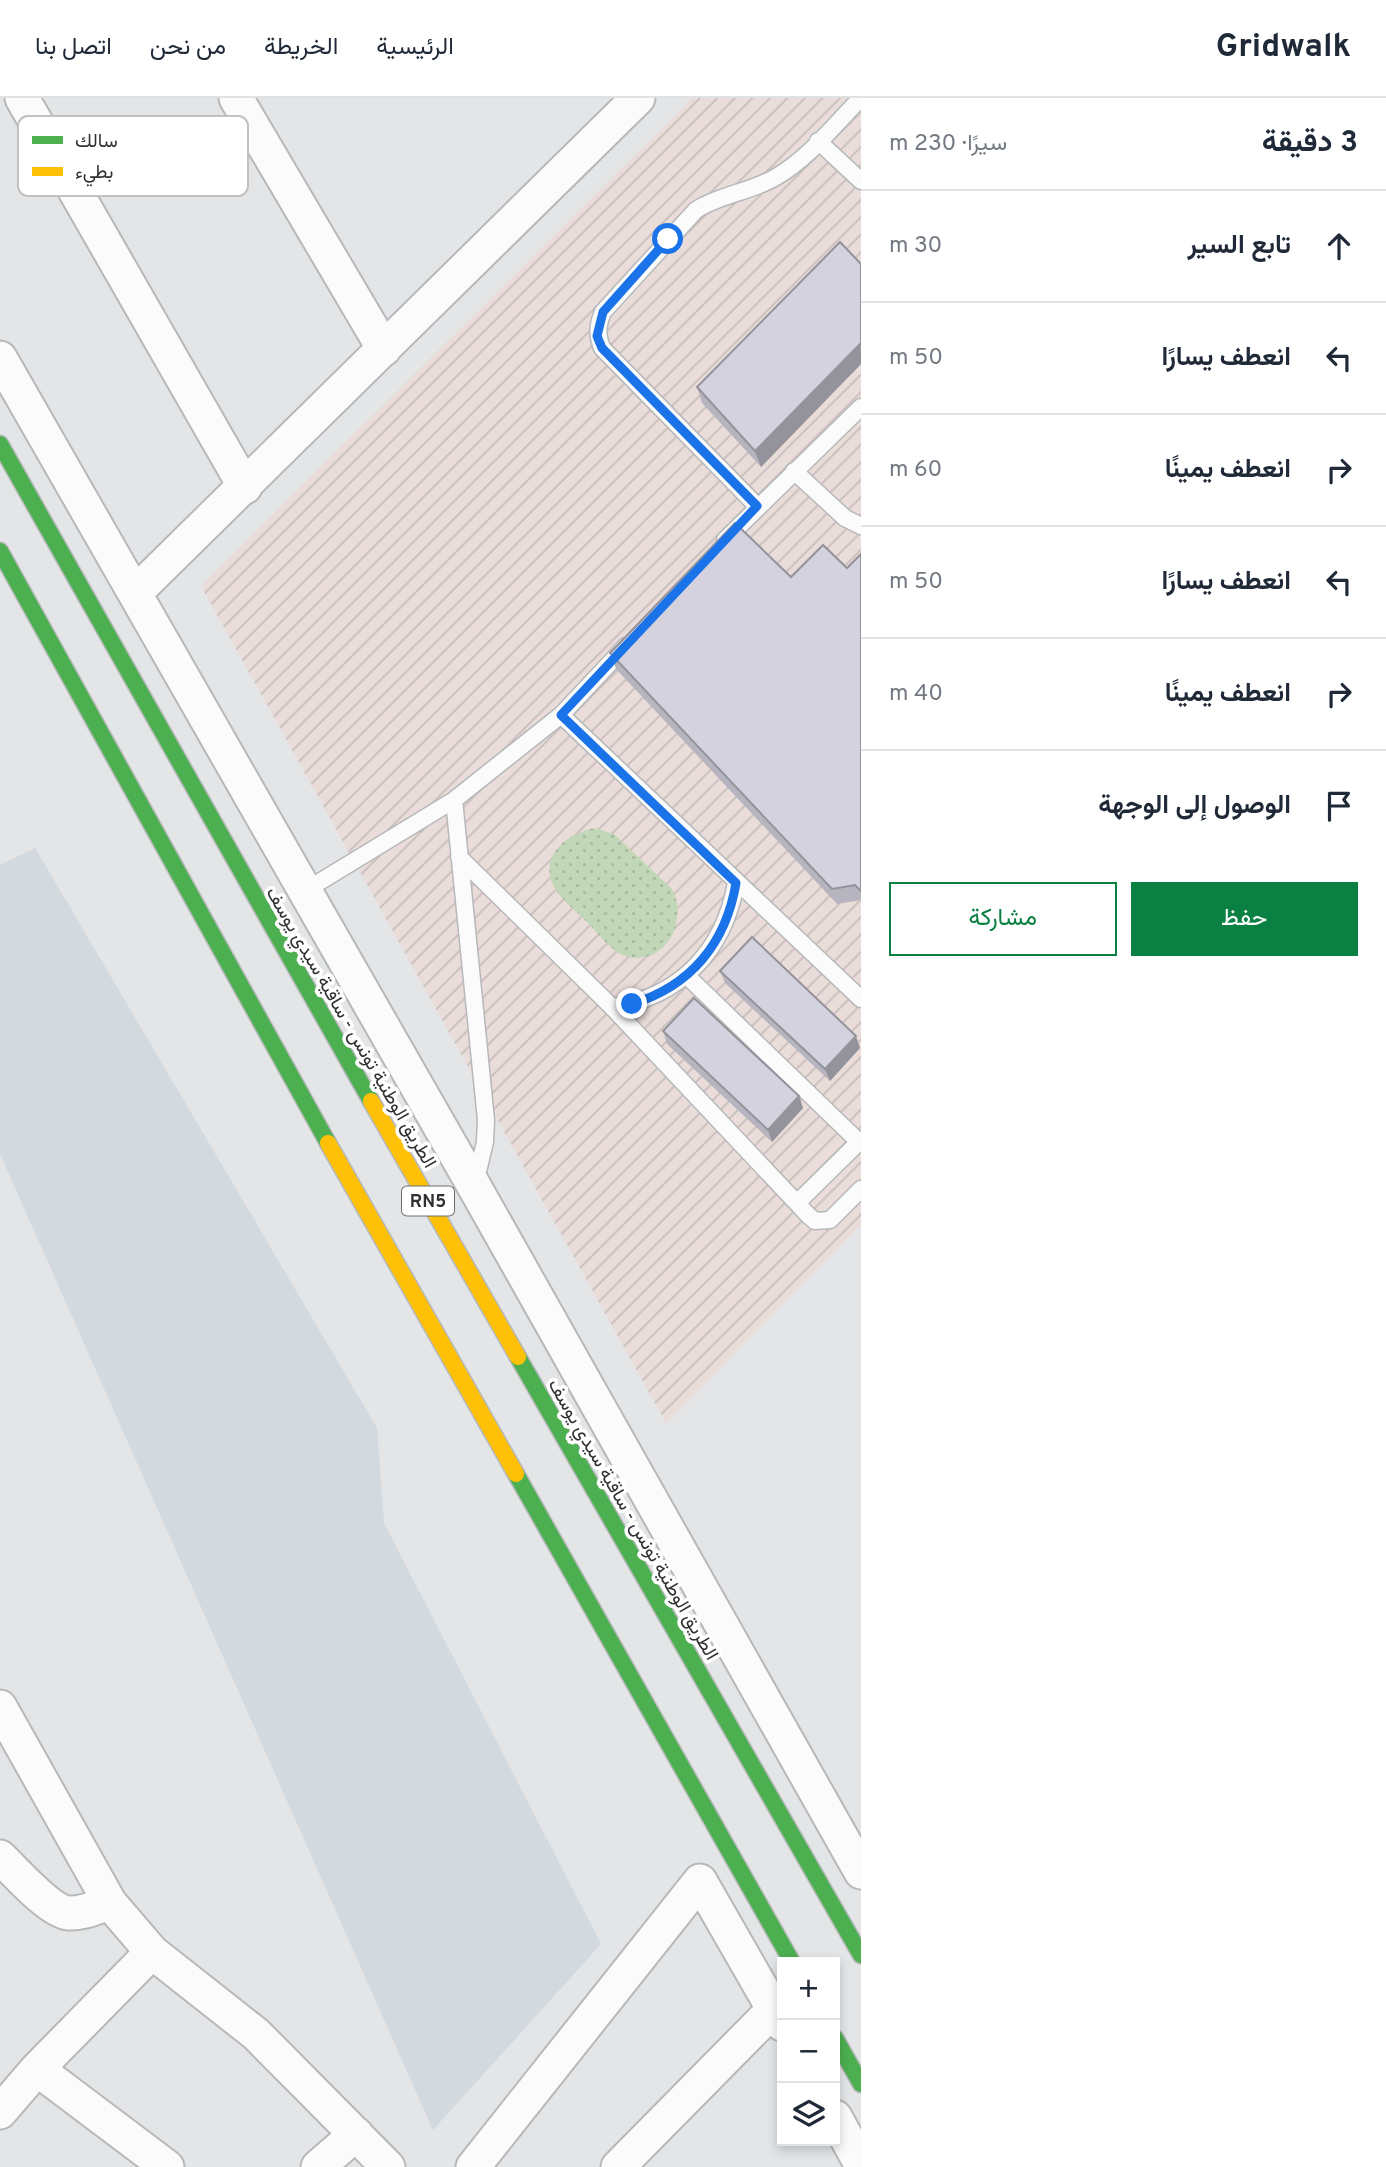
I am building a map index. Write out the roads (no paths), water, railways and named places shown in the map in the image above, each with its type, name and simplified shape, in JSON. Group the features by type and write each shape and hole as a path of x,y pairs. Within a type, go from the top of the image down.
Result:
{"highway":[{"name":"الطريق الوطنية تونس - ساقية سيدي يوسف","path":"0,444 319,1011 861,1955"},
{"path":"0,551 266,1034 789,1957"},
{"path":"840,2047 861,2084"}],"street":[{"path":"22,98 32,116"},
{"path":"236,98 247,116"},
{"path":"135,593 638,98"},
{"path":"248,118 384,349"},
{"path":"78,196 245,487"},
{"path":"0,358 303,892 474,1186 861,1872"},
{"path":"0,1707 110,1903 152,1952 256,2034 388,2167"},
{"path":"0,1857 53,1908 67,1913 87,1911 110,1903"},
{"path":"473,2167 700,1881 777,2014"},
{"path":"0,2112 37,2069 152,1952"},
{"path":"618,2167 777,2017"},
{"path":"37,2069 167,2167"},
{"path":"840,2126 861,2164"},
{"path":"318,2167 356,2134"}],"lane":[{"path":"757,506 602,348 597,336 598,324 603,312 696,211 708,203 776,177 818,141 861,98"},
{"path":"818,141 861,181"},
{"path":"710,556 757,506 861,407"},
{"path":"794,471 845,518 861,526"},
{"path":"303,892 454,800 561,715 636,635"},
{"path":"561,715 861,999"},
{"path":"454,800 486,1120 483,1153 474,1186"},
{"path":"459,857 612,1007 815,1221 822,1222 835,1215 861,1189"},
{"path":"612,1007 652,998 687,976 716,944 732,904 736,883"},
{"path":"687,976 860,1141 797,1203"}]}
